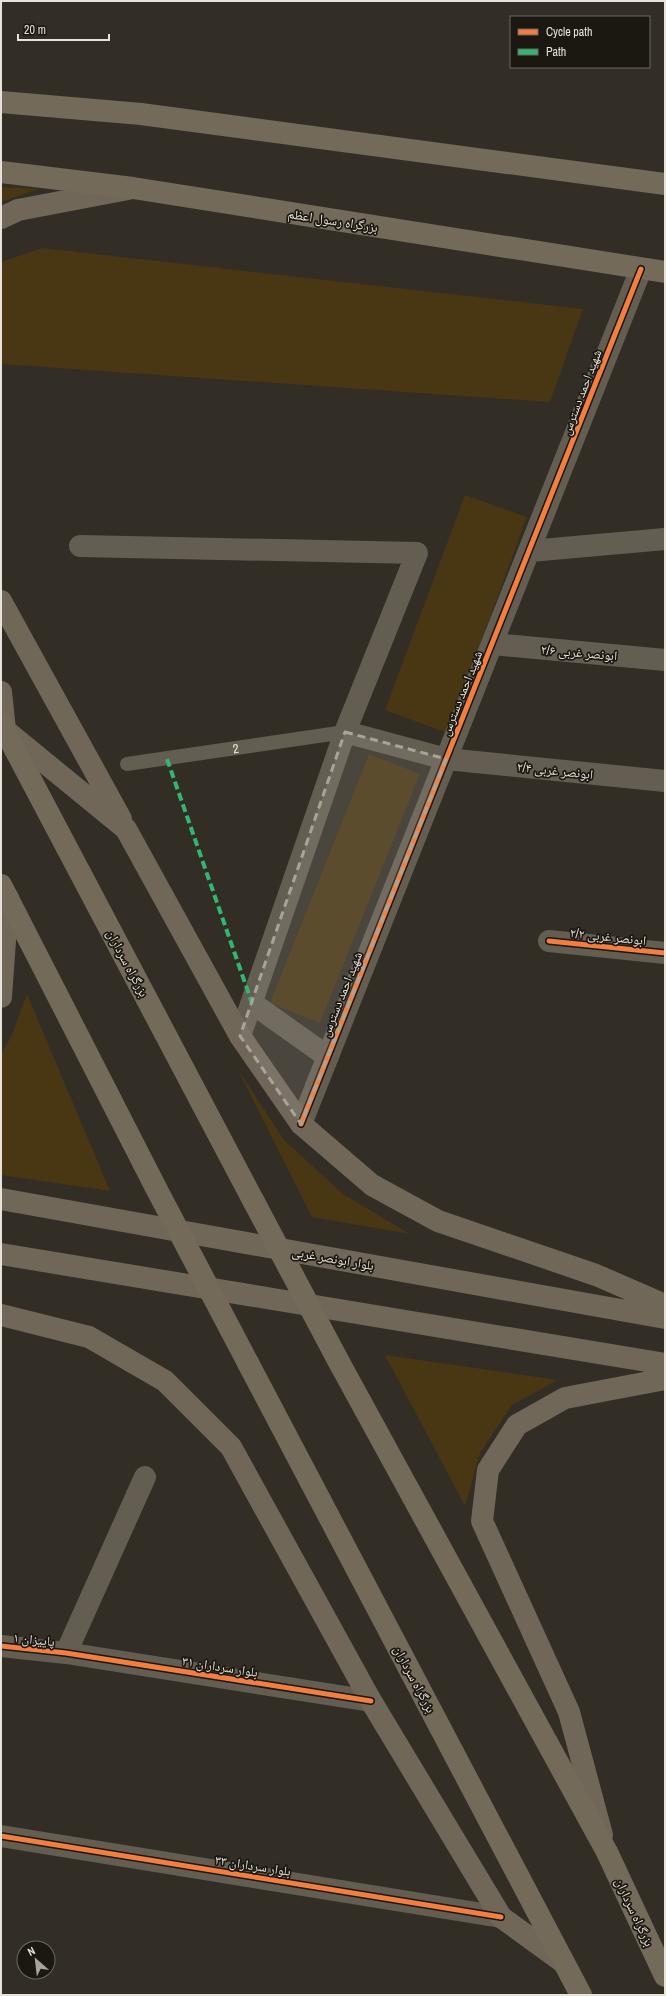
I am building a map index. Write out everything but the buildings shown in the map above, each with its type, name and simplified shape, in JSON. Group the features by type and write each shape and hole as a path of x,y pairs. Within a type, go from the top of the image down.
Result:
{"highway":[{"path":"1,102 141,114 665,184"},
{"name":"بزرگراه رسول اعظم","path":"1,172 133,188 665,272"},
{"name":"بزرگراه سرداران","path":"3,727 340,1364 607,1852 665,1976"},
{"name":"بزرگراه سرداران","path":"4,891 156,1188 581,1995"}],"main road":[{"path":"1,218 18,210 133,188"},
{"path":"1,600 240,1036 301,1124 372,1185 438,1221 596,1275 665,1305"},
{"path":"1,692 3,727 126,829"},
{"path":"1,996 4,891"},
{"name":"بلوار ابونصر غربی","path":"1,1199 665,1318"},
{"path":"1,1254 665,1364"},
{"path":"1,1315 89,1337 165,1381 231,1447 371,1700 501,1917 564,1962"},
{"path":"607,1852 569,1712 482,1520 488,1470 517,1425 565,1398 665,1378"}],"street":[{"name":"شهید احمد دسترس","path":"301,1124 641,269"},
{"path":"530,551 665,539"},
{"path":"80,546 417,553 345,732 240,1036"},
{"name":"ابونصر غربی ۲/۶","path":"493,644 665,660"},
{"name":"ابونصر غربی ۲/۴","path":"345,732 446,759 665,781"},
{"name":"ابونصر غربی ۲/۲","path":"549,941 665,952"},
{"path":"252,1003 328,1057"},
{"path":"66,1653 145,1477"},
{"name":"پاییزان ۱","path":"1,1646 66,1653"},
{"name":"بلوار سرداران ۳۱","path":"66,1653 371,1700"},
{"name":"بلوار سرداران ۳۳","path":"1,1836 501,1917"}],"lane":[{"name":"2","path":"127,764 345,732"}],"highlighted area":[{"path":"345,732 446,759 301,1124 240,1036"}],"shaded area":[{"path":"1,187 39,189 1,202"},
{"path":"42,248 583,309 550,402 1,364 1,262"},
{"path":"465,495 527,517 447,733 385,710"},
{"path":"369,754 420,774 320,1023 270,1003"},
{"path":"27,994 110,1191 1,1175 1,1054 11,1037"},
{"path":"237,1068 284,1140 343,1194 410,1234 312,1217"},
{"path":"385,1355 558,1380 512,1405 480,1453 465,1506"}],"marked path":[{"path":"167,759 252,1003"}],"cycle path":[{"path":"301,1124 641,269"},
{"path":"549,941 665,953"},
{"path":"1,1646 66,1653 371,1701"},
{"path":"1,1836 501,1917"}]}
